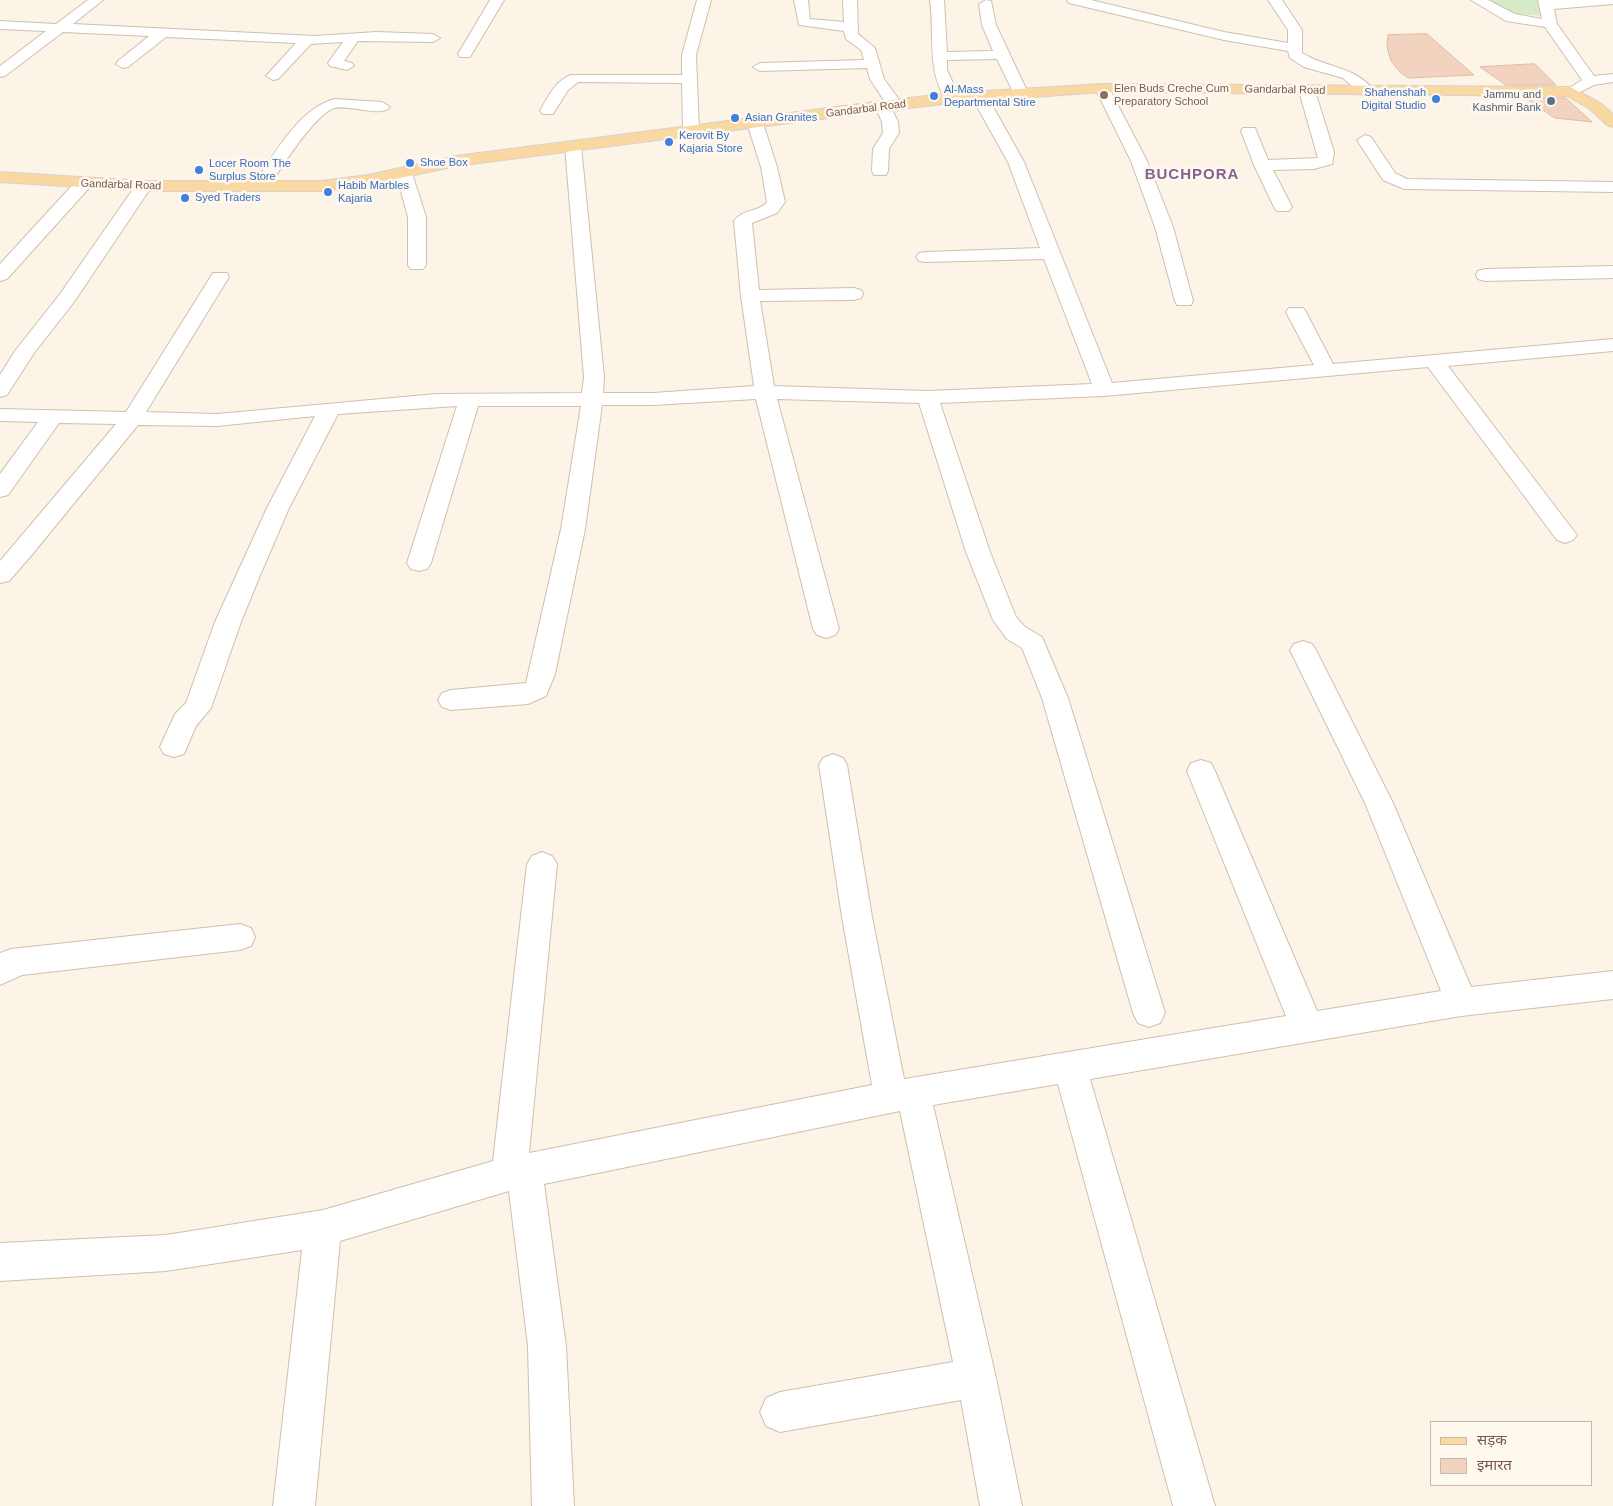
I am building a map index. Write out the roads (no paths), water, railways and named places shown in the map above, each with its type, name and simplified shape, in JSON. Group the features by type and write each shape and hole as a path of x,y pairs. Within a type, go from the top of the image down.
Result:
{"main road":[{"name":"Gandarbal Road","path":"0,177 144,186 260,188 322,186 368,180 456,162 755,122 952,98 1102,88 1570,92"},
{"path":"1570,92 1596,106 1613,122"}],"street":[{"path":"0,73 96,0"},
{"path":"465,54 496,0"},
{"path":"691,131 689,55 704,0"},
{"path":"801,0 804,22 849,27"},
{"path":"850,0 849,27 853,39 868,48 877,79 889,106 891,133 881,149 880,171"},
{"path":"937,0 940,22 940,70 952,98"},
{"path":"1074,0 1224,36 1294,48"},
{"path":"1143,0 1151,19"},
{"path":"1275,0 1295,30 1297,39 1294,48 1295,55 1300,60 1309,64 1348,75 1366,91"},
{"path":"1478,0 1511,18 1550,24"},
{"path":"1590,81 1550,24 1546,3 1613,0"},
{"path":"986,4 989,25 1020,93"},
{"path":"0,25 308,40 352,39 376,36 433,38"},
{"path":"123,64 162,33"},
{"path":"347,66 334,63 352,39"},
{"path":"273,76 308,40"},
{"path":"939,56 1002,55"},
{"path":"760,67 872,64"},
{"name":"Gandarbal Road","path":"1570,92 1590,81 1613,78"},
{"path":"548,111 563,87 571,79 689,79"},
{"path":"1102,88 1139,161 1164,227 1184,301"},
{"path":"1262,165 1326,162 1326,152 1307,91"},
{"path":"979,96 1016,162 1104,390"},
{"path":"260,188 299,133 327,106 338,104 382,107"},
{"path":"755,122 771,174 776,202 770,210 747,217 743,221 750,296 765,392 789,478 826,628"},
{"path":"1249,131 1262,165 1283,207"},
{"path":"1365,140 1390,176 1404,184 1613,187"},
{"path":"451,700 523,695 537,689 573,529 594,377 573,146"},
{"path":"404,173 417,217 417,265"},
{"path":"0,275 84,183"},
{"path":"0,391 25,351 67,298 144,186"},
{"path":"925,257 1052,253"},
{"path":"1485,275 1613,272"},
{"path":"0,575 22,552 132,418 220,277"},
{"path":"750,296 854,294"},
{"path":"1296,312 1326,370"},
{"path":"0,415 233,419 330,408 470,399 591,400 686,398 765,392 928,397 1104,390 1613,345"},
{"path":"1433,360 1565,535"},
{"path":"928,397 978,552 1005,620 1016,633 1033,643 1056,698 1149,1013"},
{"path":"419,563 470,399"},
{"path":"174,747 185,721 198,708 228,622 249,573 278,508 330,408"},
{"path":"0,490 53,416"},
{"path":"1303,650 1379,803 1460,1002"},
{"path":"833,764 857,917 976,1378 1001,1506"},
{"path":"1201,771 1307,1027"},
{"path":"542,864 517,1173 547,1346 553,1506"},
{"path":"0,971 11,964 22,962 240,937"},
{"path":"0,1262 166,1253 323,1228 517,1173 902,1095 1460,1002 1613,985"},
{"path":"1070,1066 1194,1506"},
{"path":"294,1506 323,1228"},
{"path":"780,1412 976,1378"}],"place":[{"name":"Elen Buds Creche Cum Preparatory School","path":"1104,95"},
{"name":"Al-Mass Departmental Stire","path":"934,96"},
{"name":"Shahenshah Digital Studio","path":"1436,99"},
{"name":"Jammu and Kashmir Bank","path":"1551,101"},
{"name":"Asian Granites","path":"735,118"},
{"name":"Kerovit By Kajaria Store","path":"669,142"},
{"name":"Shoe Box","path":"410,163"},
{"name":"Locer Room The Surplus Store","path":"199,170"},
{"name":"Habib Marbles Kajaria","path":"328,192"},
{"name":"Syed Traders","path":"185,198"}],"district":[{"name":"BUCHPORA","path":"1192,175"}]}
